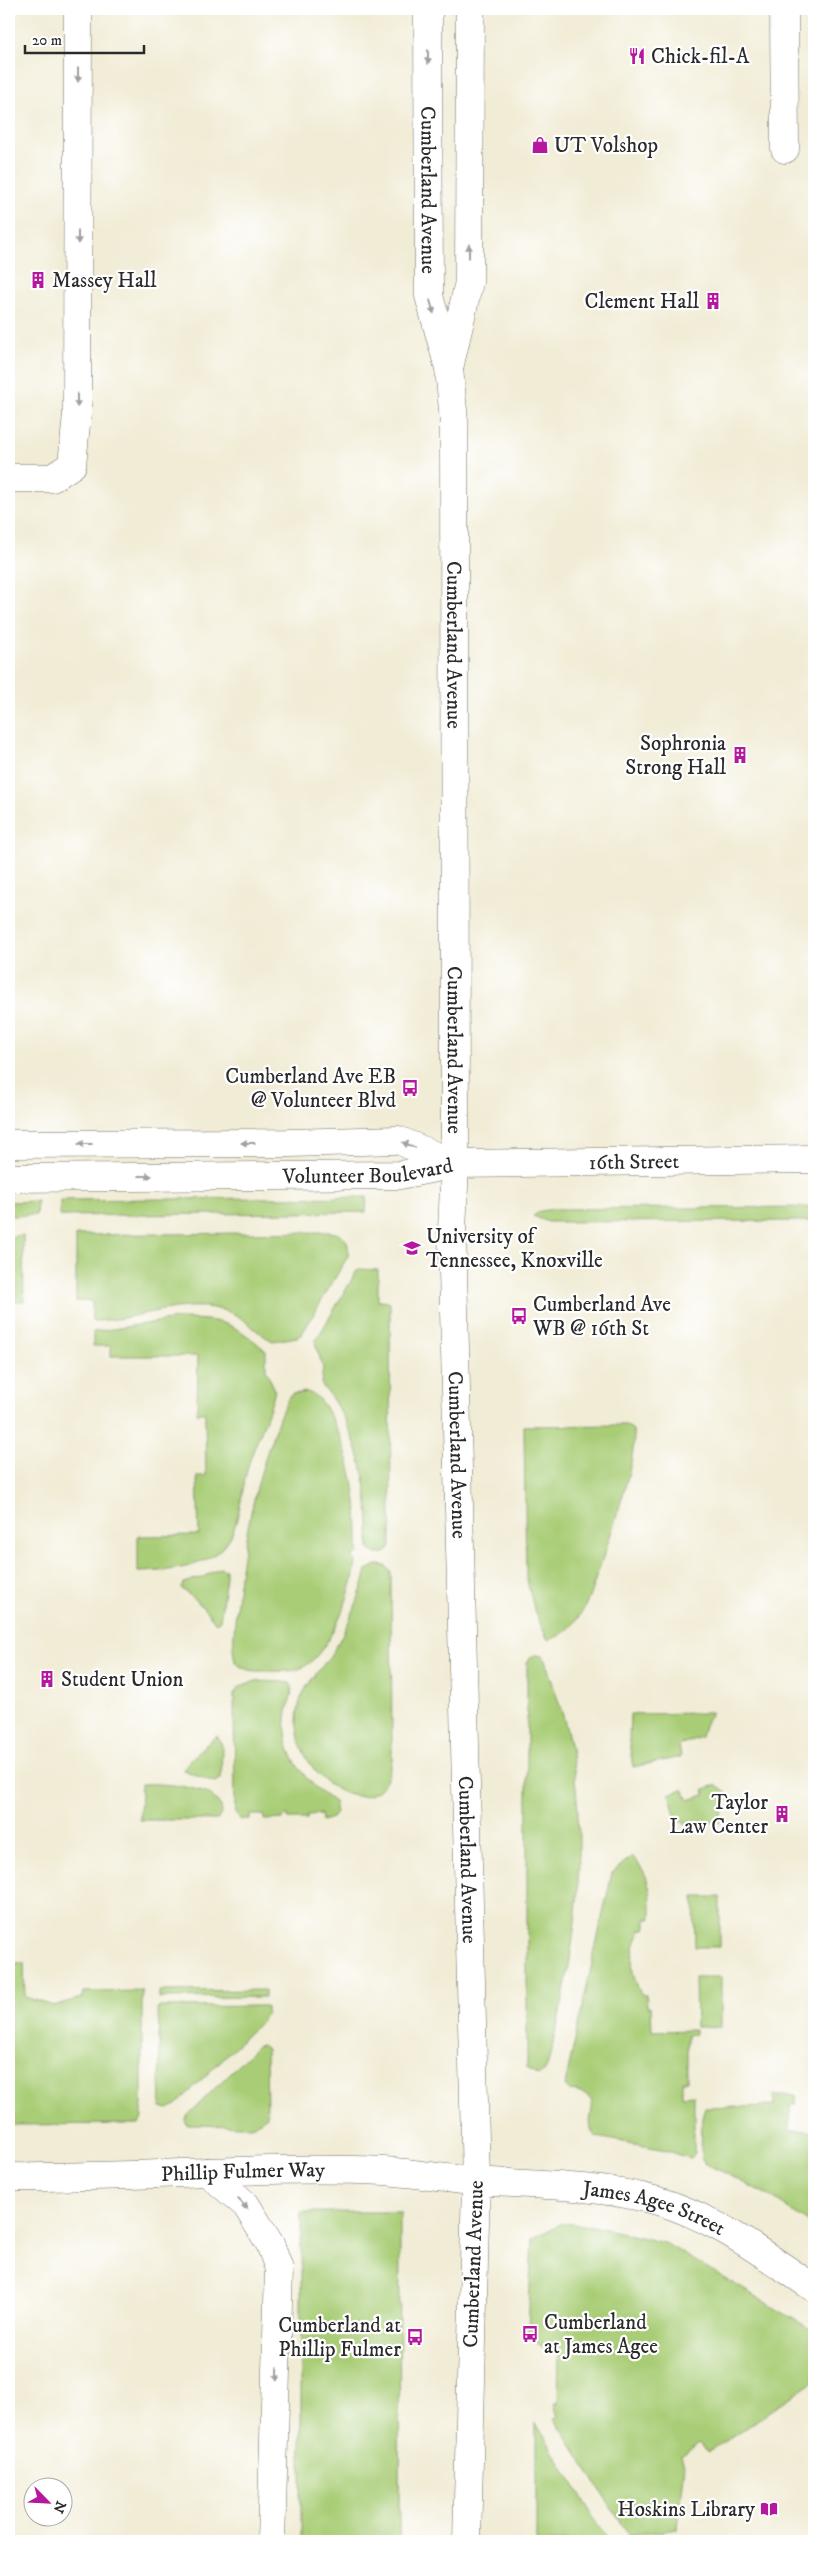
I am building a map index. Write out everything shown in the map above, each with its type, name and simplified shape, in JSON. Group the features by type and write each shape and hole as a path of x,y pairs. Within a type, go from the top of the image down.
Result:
{"street":[{"path":"9,478 52,478 72,465 77,414 78,9"},
{"name":"Cumberland Avenue","path":"428,9 429,296 450,368 454,421 454,1164 452,1230 476,2181 467,2541"},
{"name":"Cumberland Avenue","path":"450,368 469,282 470,9"},
{"path":"784,9 785,149"},
{"name":"Volunteer Boulevard","path":"9,1144 289,1143 398,1140 454,1164"},
{"name":"16th Street","path":"454,1164 814,1159"},
{"name":"Volunteer Boulevard","path":"9,1178 400,1175 454,1164"},
{"name":"Phillip Fulmer Way","path":"9,2177 207,2172 384,2171 476,2181"},
{"path":"207,2172 246,2205 270,2244 279,2269 271,2541"},
{"name":"James Agee Street","path":"476,2181 560,2186 619,2193 659,2202 719,2226 814,2288"}],"green space":[{"path":"367,1197 366,1212 60,1216 60,1200"},
{"path":"37,1201 36,1215 9,1216 9,1202"},
{"path":"814,1207 814,1221 548,1222 533,1216 541,1211 555,1209"},
{"path":"329,1232 339,1234 345,1239 348,1246 348,1256 302,1334 297,1337 273,1341 235,1315 212,1308 178,1308 109,1320 92,1321 92,1301 76,1301 76,1235"},
{"path":"23,1235 24,1301 9,1302 9,1237"},
{"path":"358,1269 378,1270 378,1301 390,1302 391,1547 387,1552 380,1554 369,1549 368,1505 360,1462 354,1441 345,1421 321,1384 323,1368 315,1342"},
{"path":"176,1319 215,1321 244,1333 266,1351 266,1370 275,1390 248,1466 237,1519 229,1540 220,1550 196,1564 182,1568 138,1572 138,1536 199,1535 197,1476 206,1476 205,1413 197,1413 198,1356 111,1356 111,1346 93,1346 93,1332"},
{"path":"307,1392 318,1398 328,1412 338,1432 350,1465 357,1518 358,1554 354,1554 353,1560 356,1561 355,1572 339,1618 323,1648 314,1659 305,1666 292,1671 250,1670 243,1668 235,1662 233,1650 241,1567 251,1512 265,1458 284,1407 292,1394"},
{"path":"626,1425 633,1430 634,1444 631,1464 618,1512 589,1598 582,1612 568,1630 548,1640 535,1613 526,1576 524,1426"},
{"path":"377,1565 386,1566 391,1572 392,1760 385,1782 373,1793 357,1796 340,1791 324,1780 310,1764 300,1743 297,1721 298,1709 305,1689 329,1657 345,1630 367,1570"},
{"path":"220,1568 226,1570 226,1576 220,1620 216,1623 200,1604 181,1588 183,1583 203,1577"},
{"path":"532,1656 542,1656 546,1662 569,1738 579,1831 579,1870 572,1948 557,2027 547,2067 544,2072 538,2075 527,2068 527,1662"},
{"path":"263,1681 290,1683 292,1687 286,1731 292,1756 314,1786 334,1802 336,1813 332,1818 322,1821 321,1814 307,1815 307,1819 288,1819 288,1816 284,1816 283,1819 264,1820 264,1815 250,1815 250,1820 240,1820 235,1810 234,1695 243,1685 249,1683"},
{"path":"712,1713 704,1725 701,1737 679,1745 681,1757 633,1767 629,1742 630,1714"},
{"path":"217,1736 222,1745 221,1779 214,1782 183,1770 199,1751"},
{"path":"141,1784 175,1785 201,1791 212,1797 219,1804 222,1813 217,1820 140,1820"},
{"path":"717,1785 730,1796 723,1807 720,1822 684,1823 676,1818 669,1794 683,1789 688,1800 705,1795 704,1789"},
{"path":"632,1856 643,1870 649,1884 651,1900 651,1918 646,1918 646,1929 642,1929 638,1937 632,1962 638,1987 642,1995 646,1995 647,2006 651,2007 652,2031 695,2030 695,2034 687,2035 687,2081 682,2081 682,2096 694,2095 694,2153 690,2158 661,2149 596,2137 591,2130 590,2122 592,2103 589,2098 570,2091 565,2085 612,1873"},
{"path":"694,1897 720,1897 720,1947 695,1947"},
{"path":"9,1963 24,1963 25,1997 54,2006 83,1997 84,1992 142,1991 142,2118 139,2124 9,2125"},
{"path":"695,1977 721,1977 721,2027 696,2027"},
{"path":"265,1990 265,1997 159,1998 159,1991"},
{"path":"266,2006 266,2013 262,2020 176,2105 168,2109 161,2107 158,2007"},
{"path":"261,2045 266,2049 267,2116 254,2126 187,2125 185,2120 188,2115 257,2046"},
{"path":"774,2095 796,2095 796,2104 790,2105 790,2131 814,2131 814,2226 768,2195 704,2163 701,2158 702,2118 705,2108 774,2106"},
{"path":"301,2212 400,2212 399,2541 301,2541"},
{"path":"562,2223 593,2226 665,2243 814,2331 814,2382 709,2452 698,2443 681,2455 684,2464 677,2528 629,2535 554,2418 558,2417 554,2403 558,2404 559,2346 547,2345 547,2351 528,2335 528,2329 532,2239"},
{"path":"536,2423 609,2541 536,2541"}],"place":[{"name":"Chick-fil-A","path":"637,56"},
{"name":"UT Volshop","path":"540,145"},
{"name":"Massey Hall","path":"38,280"},
{"name":"Clement Hall","path":"713,301"},
{"name":"Sophronia Strong Hall","path":"740,755"},
{"name":"Cumberland Ave EB @ Volunteer Blvd","path":"410,1088"},
{"name":"University of Tennessee, Knoxville","path":"412,1248"},
{"name":"Cumberland Ave WB @ 16th St","path":"519,1316"},
{"name":"Student Union","path":"47,1679"},
{"name":"Taylor Law Center","path":"782,1814"},
{"name":"Cumberland at James Agee","path":"530,2334"},
{"name":"Cumberland at Phillip Fulmer","path":"415,2337"},
{"name":"Hoskins Library","path":"769,2509"}]}
